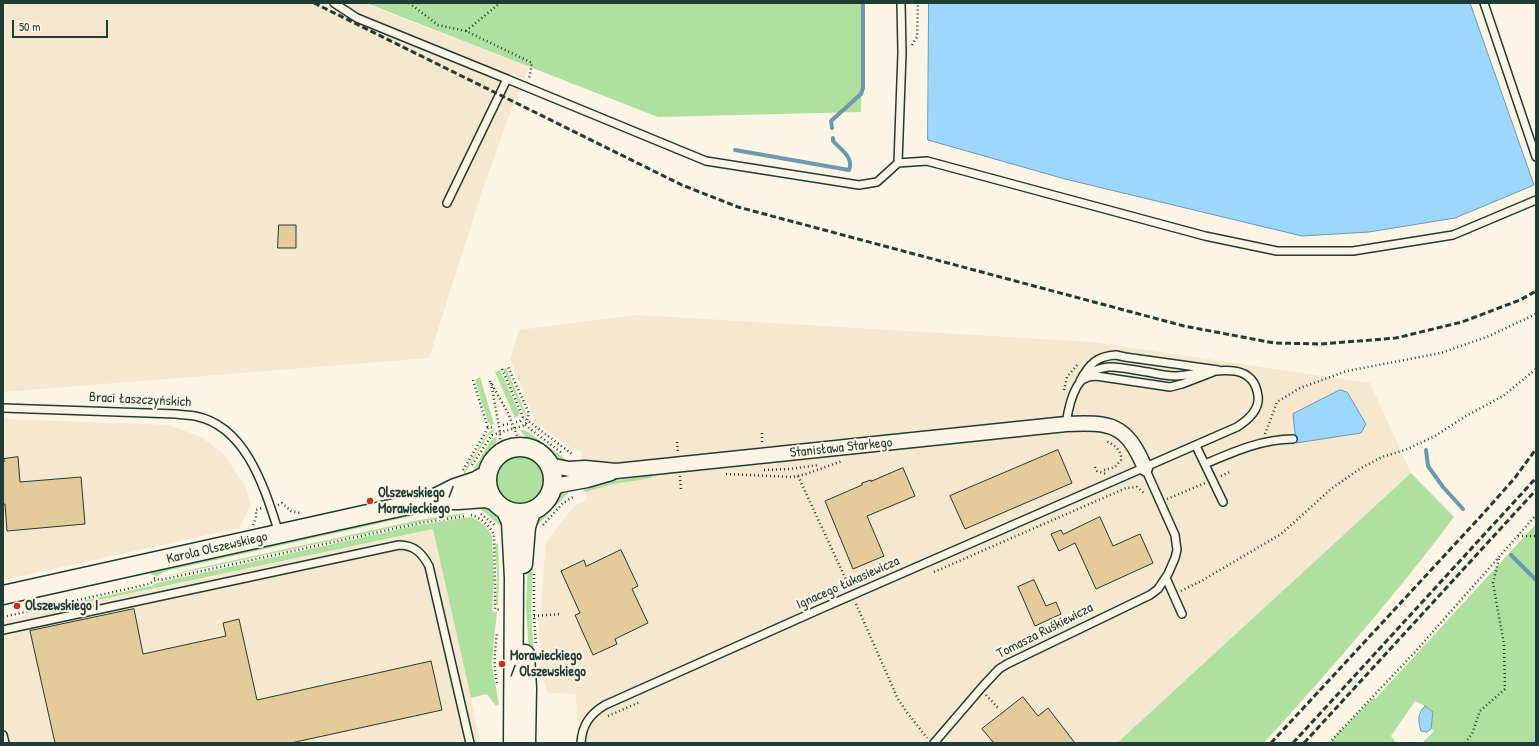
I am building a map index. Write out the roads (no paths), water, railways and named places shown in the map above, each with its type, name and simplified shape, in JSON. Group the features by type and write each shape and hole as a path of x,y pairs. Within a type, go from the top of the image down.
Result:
{"street":[{"name":"Stanisława Starkego","path":"616,471 1066,424 1091,423 1102,424 1118,430 1133,443 1145,468"},
{"path":"499,505 518,514 531,512 540,507 548,499 552,489 553,477 549,465 543,456 534,450 524,447 512,448 500,453 491,462 487,475 487,488 499,505 511,522 514,578 513,743"},
{"path":"549,465 569,469 586,468 616,471"},
{"path":"552,489 560,485 587,480 616,471"},
{"name":"Karola Olszewskiego","path":"431,500 455,488 481,479 487,475"},
{"name":"Karola Olszewskiego","path":"3,595 431,500 486,498 499,505"},
{"path":"526,743 527,688 522,586 526,527 531,512"}],"lane":[{"path":"334,3 357,18 706,161 859,185 877,182 898,163 927,161 1206,236 1277,251 1353,251 1453,235 1536,200"},
{"path":"898,163 902,53 901,3"},
{"path":"1484,3 1536,157"},
{"path":"447,204 507,79"},
{"path":"1066,424 1072,396 1080,381 1092,364 1098,359 1106,356 1121,356 1218,370"},
{"path":"1080,381 1096,370 1110,366 1175,376 1218,370"},
{"path":"1080,381 1088,377 1096,376 1170,387 1218,370"},
{"name":"Ignacego Łukasiewicza","path":"581,743 581,734 585,723 592,714 605,705 1237,427 1252,416 1256,409 1258,400 1257,390 1254,382 1248,375 1240,372 1218,370"},
{"name":"Braci Łaszczyńskich","path":"3,408 176,414 196,416 212,422 233,436 248,458 262,483 279,534"},
{"path":"1205,464 1261,443 1293,439"},
{"path":"1196,446 1223,502"},
{"name":"Tomasza Ruśkiewicza","path":"931,741 999,669 1020,657 1150,595 1158,589 1166,578 1177,550 1175,536 1145,468"},
{"path":"3,630 399,545 406,545 414,548 420,553 429,566 470,743"},
{"path":"1166,578 1182,614"},
{"path":"3,735 5,743"}],"water":[{"path":"929,3 1470,3 1534,185 1455,218 1369,232 1302,236 1065,179 928,140"},
{"path":"1340,390 1347,392 1366,424 1361,433 1296,443 1293,414"},
{"path":"1425,706 1433,712 1431,729 1427,732 1421,731 1419,720 1419,715"}],"waterway":[{"path":"832,128 831,121 861,94 863,88 863,3"},
{"path":"735,150 849,170 850,161 833,141 833,138"},
{"path":"1426,450 1428,466 1443,487 1463,509"},
{"path":"1511,555 1536,580"}],"railway":[{"path":"314,3 682,185 738,207 1184,326 1274,343 1321,344 1396,338 1462,322 1520,300 1536,291"},
{"path":"1271,743 1481,516 1514,479 1536,449"},
{"path":"1293,743 1536,478"},
{"path":"1304,743 1536,490"}],"place":[{"name":"Olszewskiego / Morawieckiego","path":"370,501"},
{"name":"Olszewskiego I","path":"17,606"},
{"name":"Morawieckiego / Olszewskiego","path":"502,664"}]}
